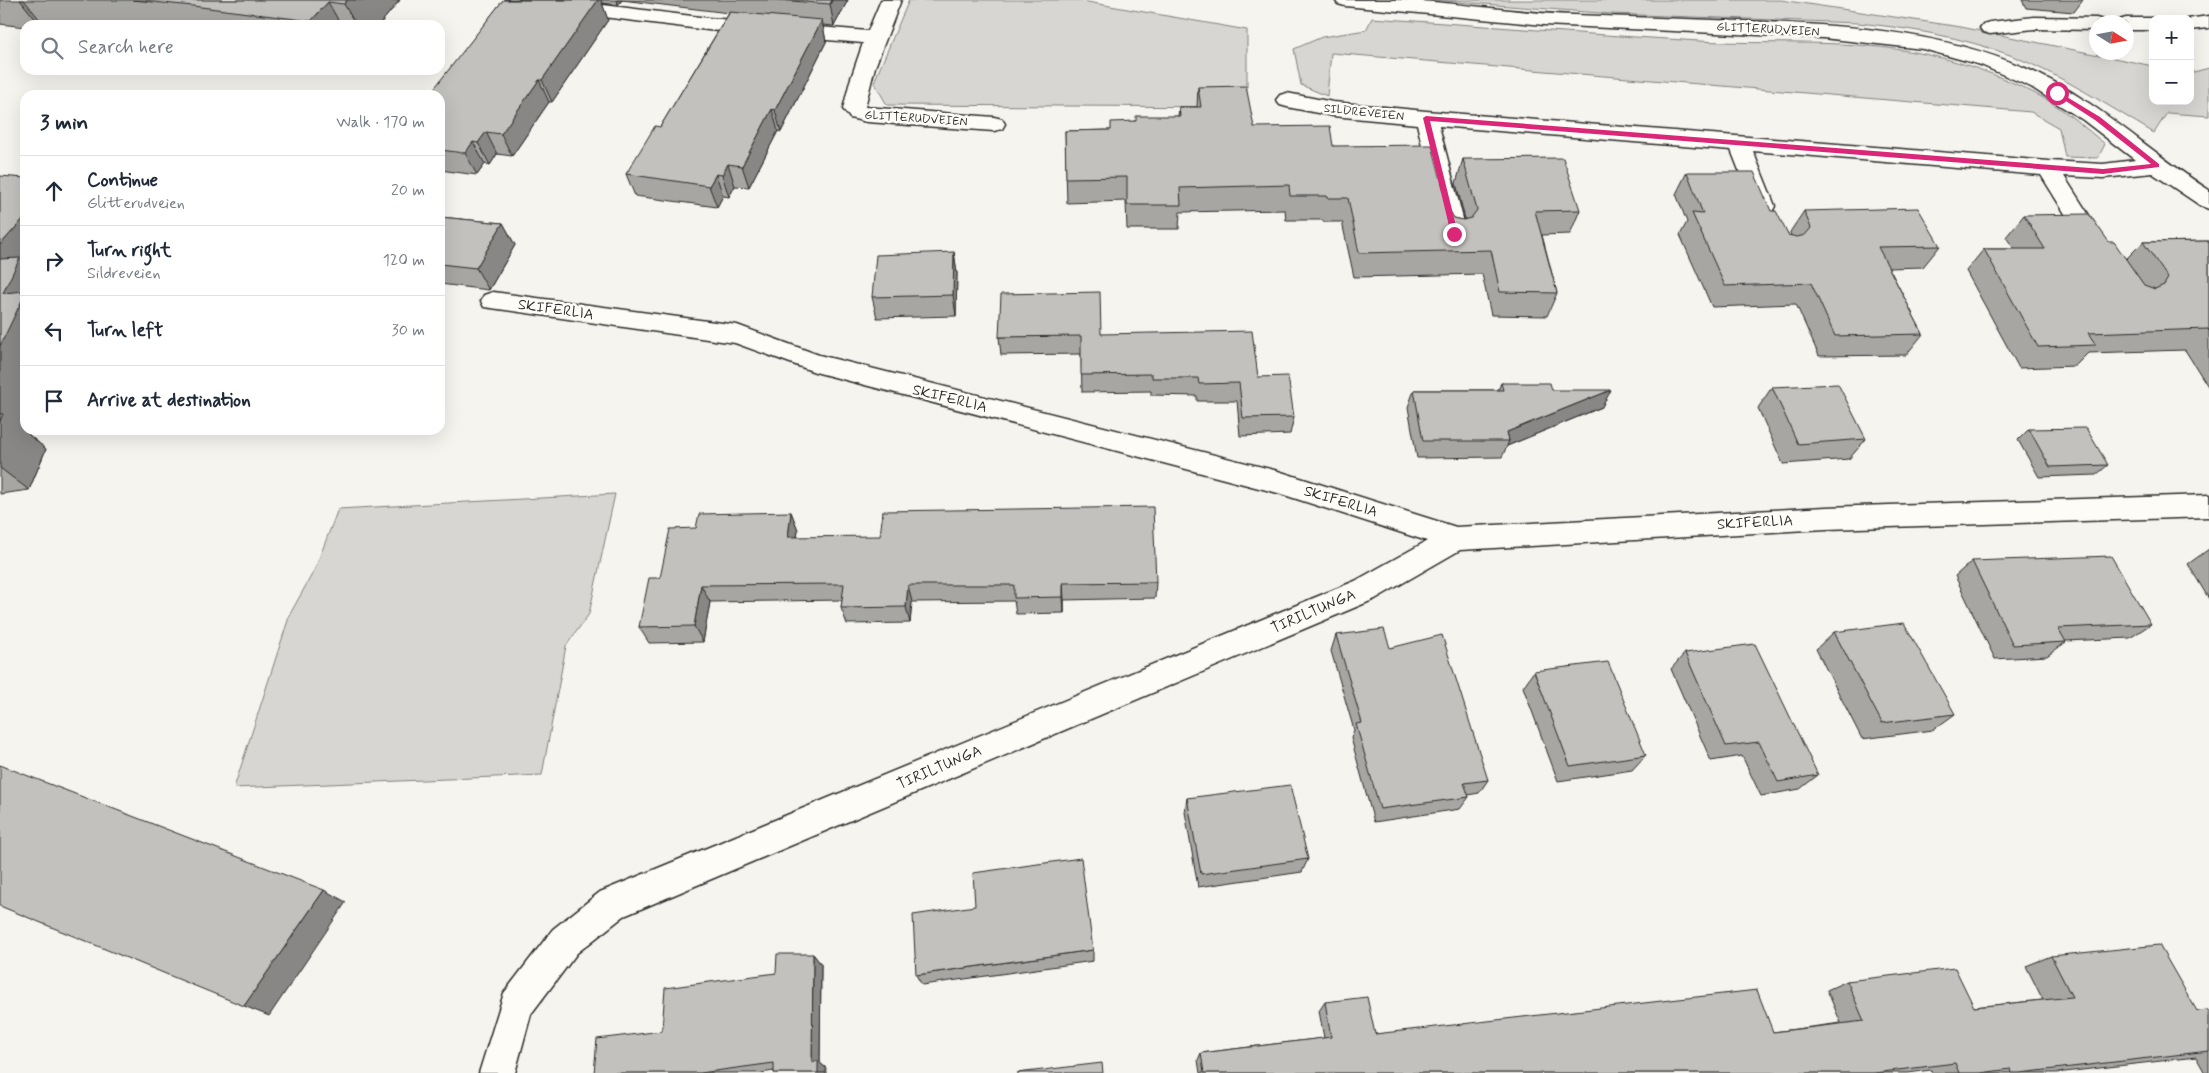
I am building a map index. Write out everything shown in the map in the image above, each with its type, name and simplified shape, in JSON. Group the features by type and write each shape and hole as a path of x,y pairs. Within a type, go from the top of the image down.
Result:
{"street":[{"path":"515,0 708,24 876,38"},
{"name":"GLITTERUDVEIEN","path":"891,0 876,38 856,97 854,109 858,113 994,124"},
{"name":"GLITTERUDVEIEN","path":"1345,0 1536,19 1818,31 1888,37 1933,44 1986,60 2020,73 2098,118 2157,165"},
{"path":"2194,24 2209,22"},
{"path":"1990,28 2034,23 2089,24"},
{"path":"2134,24 2149,24"},
{"name":"SILDREVEIEN","path":"1286,100 1333,109 1426,118 2049,168 2103,171 2157,165"},
{"path":"1426,118 1454,234"},
{"path":"1740,143 1744,159 1771,222"},
{"path":"2157,165 2209,201"},
{"path":"2049,168 2057,185 2107,262"},
{"name":"SKIFERLIA","path":"492,300 737,334 815,363 1278,482 1456,539 1826,518 2209,506"},
{"name":"TIRILTUNGA","path":"497,1073 516,1005 565,941 612,904 1365,590 1456,539"}],"shaded area":[{"path":"909,0 1076,0 1247,30 1247,107 887,105 874,82"},
{"path":"1432,0 1781,0 1961,27 2089,53 2089,60 2123,60 2149,65 2149,105 2194,105 2194,72 2209,68 2209,116 2167,113 2154,133 2066,81 2029,63 1992,49 1935,34 1858,23 1612,14"},
{"path":"1372,18 1658,39 1856,45 1908,51 1958,62 2023,87 2056,106 2105,144 2098,158 2065,157 2059,128 2031,112 1331,53 1327,96 1301,85 1294,49 1322,37 1366,30"},
{"path":"615,494 589,614 566,646 542,775 234,788 290,614 315,569 338,509"}],"building":[{"path":"133,0 347,0 344,4 328,2 312,20"},
{"path":"503,0 598,0 542,80 539,80 501,134 486,132 478,143 473,142 465,153 445,151 445,90 433,90"},
{"path":"778,0 832,0 830,4"},
{"path":"730,12 822,20 775,110 772,109 742,166 728,164 722,175 716,174 709,186 626,174 655,126 660,127"},
{"path":"1246,86 1254,127 1330,126 1333,146 1432,145 1449,210 1454,218 1463,220 1471,218 1477,210 1463,159 1563,158 1580,210 1535,211 1557,293 1500,292 1491,250 1359,253 1348,198 1290,196 1289,185 1180,188 1181,205 1127,205 1127,177 1066,178 1065,131 1111,130 1111,122 1136,121 1136,116 1180,116 1179,107 1201,107 1198,87"},
{"path":"1687,172 1754,172 1771,211 1776,211 1788,235 1797,237 1805,235 1811,228 1804,211 1918,208 1940,246 1878,247 1923,334 1835,336 1811,283 1725,286 1692,213 1703,214"},
{"path":"0,176 20,178 20,223 0,245"},
{"path":"2089,214 2109,242 2114,242 2144,285 2155,289 2164,285 2168,278 2143,242 2209,241 2209,331 2208,329 2088,333 2096,345 2038,347 1984,249 2045,249 2024,215"},
{"path":"445,217 503,223 476,268 445,265"},
{"path":"954,252 953,295 872,297 876,255"},
{"path":"20,258 3,293 20,291 20,304 0,346 0,259"},
{"path":"1100,292 1101,334 1252,331 1258,377 1288,376 1294,417 1243,418 1239,383 1199,384 1198,378 1152,378 1152,374 1081,375 1081,336 999,337 1001,294"},
{"path":"1501,383 1550,383 1552,390 1611,390 1507,432 1509,441 1423,441 1414,390 1503,390"},
{"path":"1838,384 1866,439 1798,444 1772,387"},
{"path":"2086,428 2108,465 2050,467 2029,429"},
{"path":"1153,507 1156,582 1063,583 1063,597 1014,598 1014,585 908,585 906,607 841,608 844,584 701,585 694,626 639,627 649,578 660,578 670,529 696,528 699,514 791,512 788,537 880,536 883,511"},
{"path":"2111,556 2151,624 2058,628 2066,642 2013,645 1972,561"},
{"path":"1904,623 1955,714 1882,723 1834,632"},
{"path":"1384,629 1390,648 1442,635 1488,780 1464,783 1469,797 1380,809 1356,724 1362,723 1336,635"},
{"path":"1755,644 1818,775 1778,782 1759,742 1726,746 1685,653"},
{"path":"1608,662 1646,755 1570,766 1534,671"},
{"path":"0,765 324,890 244,1006 0,906"},
{"path":"1290,785 1308,859 1201,874 1187,798"},
{"path":"1081,858 1093,950 916,975 913,915 975,906 973,873"},
{"path":"2159,945 2197,1011 2209,1010 2209,1051 2020,1073 2012,1073 2011,1069 1980,1073 1959,1073 1955,1063 1874,1073 1204,1073 1201,1053 1331,1037 1325,1002 1367,997 1375,1034 1757,990 1773,1032 1864,1021 1847,981 1955,968 1974,1007 2072,997 2051,956"},
{"path":"777,954 813,954 812,1062 818,1061 818,1073 774,1073 774,1063 700,1073 594,1073 597,1039 662,1031 665,988 776,973"},
{"path":"1102,1063 1103,1073 1017,1073"}],"route":[{"path":"1454,234 1441,173 1426,118 2049,168 2103,171 2157,165 2098,118 2057,93"}]}
